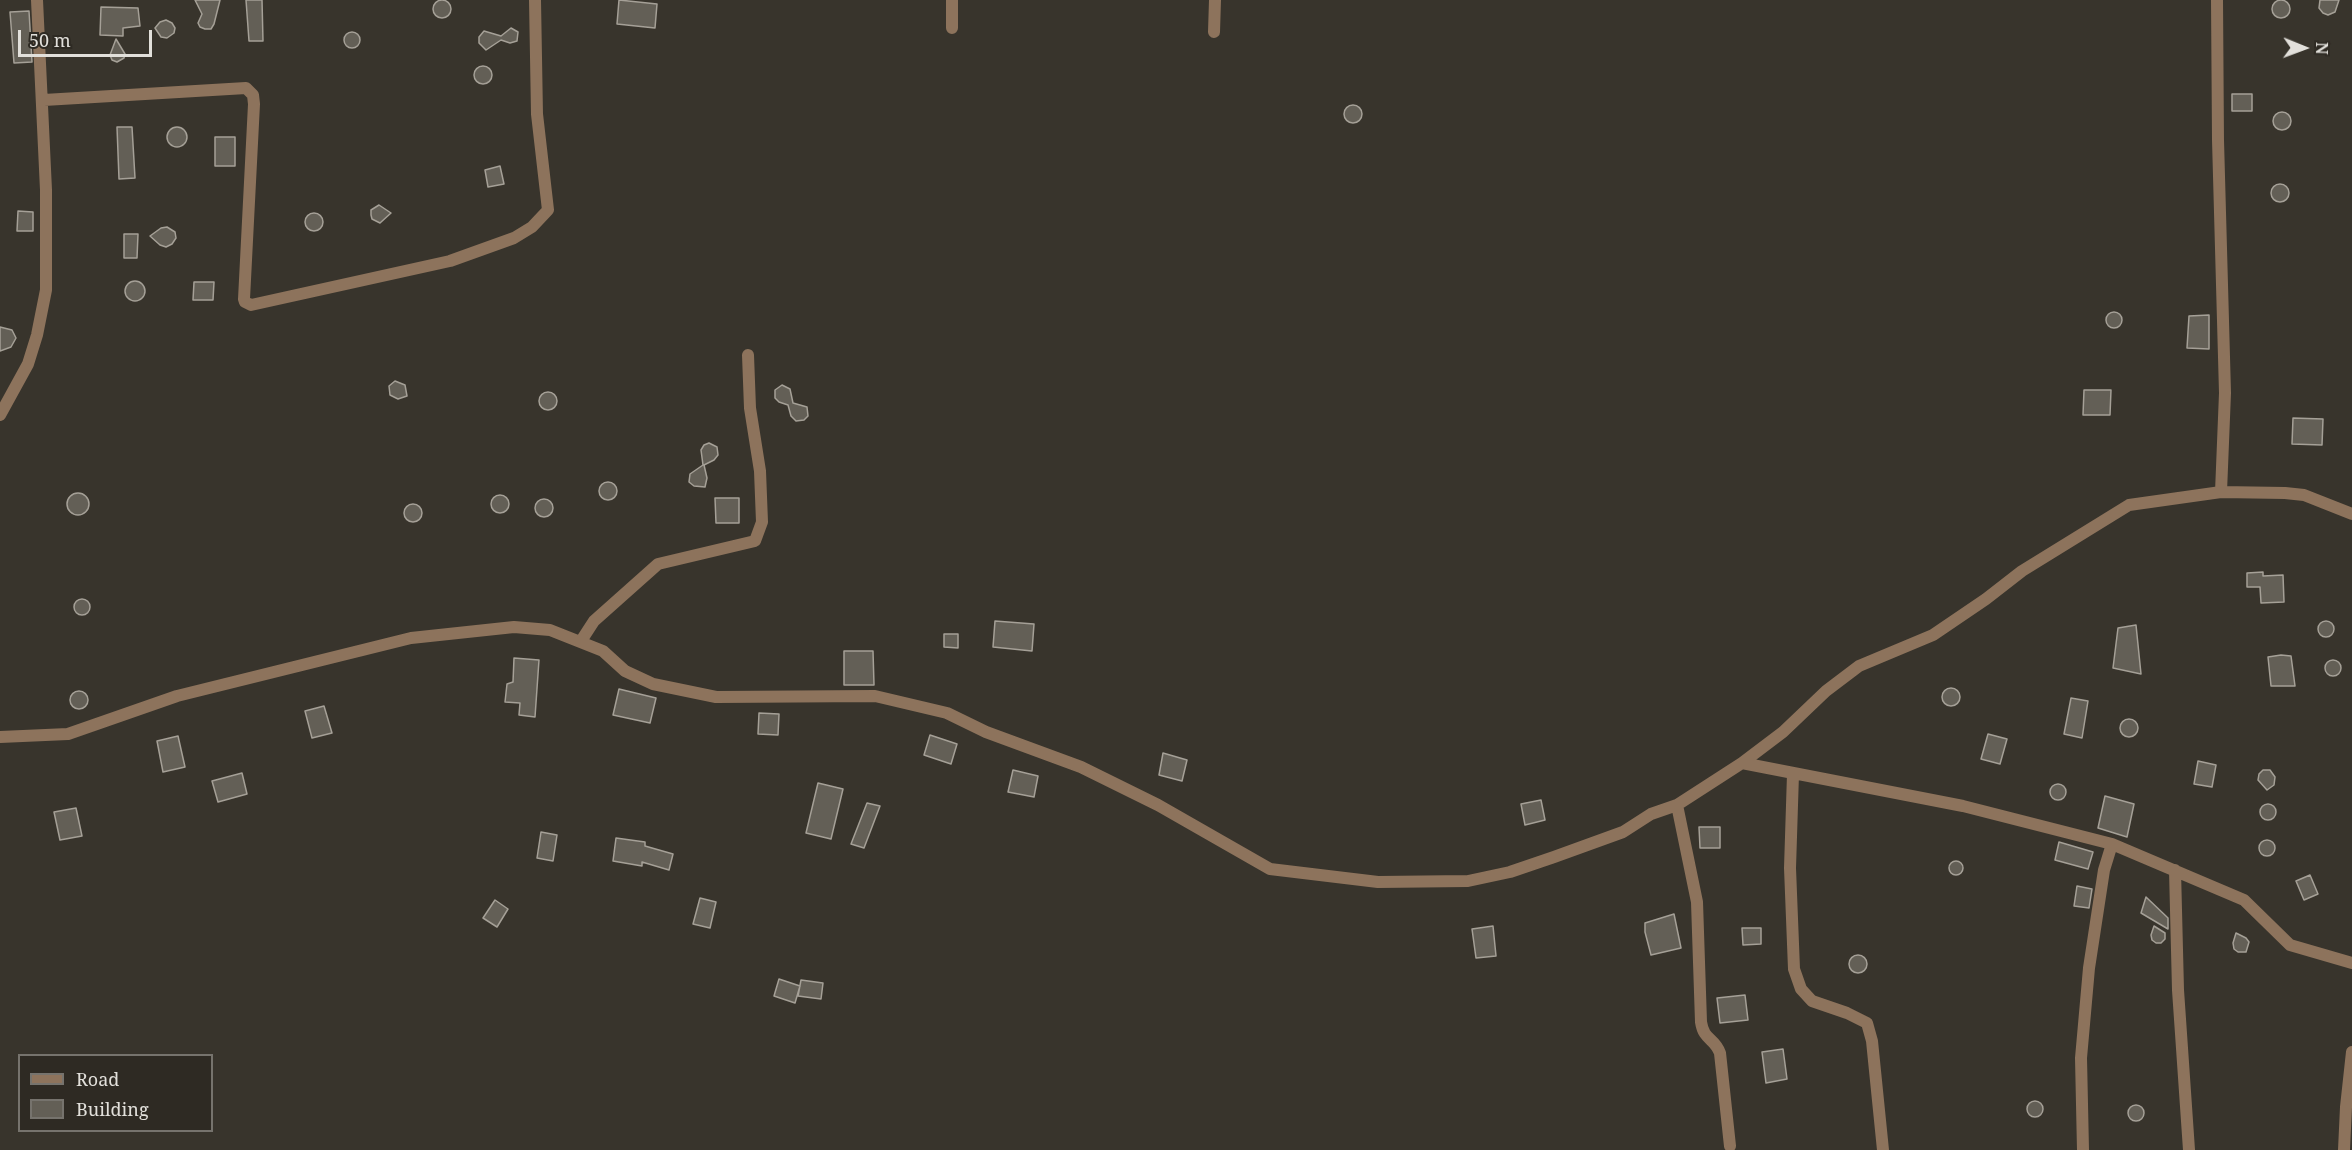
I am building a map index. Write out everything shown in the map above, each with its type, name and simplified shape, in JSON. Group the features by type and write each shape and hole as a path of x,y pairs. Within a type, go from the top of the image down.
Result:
{"street":[{"path":"0,415 28,364 37,335 46,290 44,100 39,66 37,0"},
{"path":"44,100 246,88 253,95 254,104 244,298 245,302 251,305 450,261 513,238 532,227 548,210 537,114 535,0"},
{"path":"952,0 952,28"},
{"path":"1214,32 1215,0"},
{"path":"2217,0 2218,140 2225,393 2222,492"},
{"path":"581,641 594,621 658,564 754,541 762,522 760,471 750,408 748,355"},
{"path":"0,737 68,735 177,696 411,638 514,627 550,630 603,651 625,671 653,684 716,697 875,696 947,713 986,732 1081,767 1158,805 1270,869 1378,882 1468,881 1510,872 1554,857 1623,831 1651,814 1677,805 1742,763 1783,732 1826,691 1859,666 1934,635 2022,571 2129,505 2222,492 2304,495 2352,513"},
{"path":"1742,763 1963,806 2112,844 2244,900 2290,945 2352,963"},
{"path":"1793,774 1790,868 1794,969 1801,989 1812,1001 1847,1013 1867,1023 1872,1041 1883,1150"},
{"path":"1677,805 1696,903 1701,1022 1703,1033 1717,1045 1720,1053 1730,1146"},
{"path":"2083,1150 2081,1058 2089,968 2104,870 2112,844"},
{"path":"2175,870 2178,990 2189,1150"},
{"path":"2344,1150 2346,1097 2352,1052"}],"building":[{"path":"195,0 220,0 211,29 200,27 198,23 202,14"},
{"path":"246,0 262,0 263,41 249,41"},
{"path":"442,0 448,3 451,9 448,15 442,18 436,15 433,9 436,3"},
{"path":"619,0 657,4 655,28 617,24"},
{"path":"2281,0 2287,3 2290,9 2287,15 2281,18 2275,15 2272,9 2275,3"},
{"path":"2320,0 2339,0 2335,12 2328,15 2323,13 2319,8"},
{"path":"101,7 138,8 140,26 123,28 123,36 100,35"},
{"path":"29,11 32,62 14,63 10,12"},
{"path":"166,20 175,28 174,33 167,38 161,37 155,28 160,22"},
{"path":"511,28 518,32 517,41 510,43 501,40 486,50 479,43 479,37 484,31 501,36"},
{"path":"352,32 358,34 360,40 358,46 352,48 346,46 344,40 346,34"},
{"path":"116,39 125,54 124,58 117,62 112,60 110,55"},
{"path":"483,66 489,69 492,75 489,81 483,84 477,81 474,75 477,69"},
{"path":"2232,94 2252,94 2252,111 2232,111"},
{"path":"1353,105 1359,108 1362,114 1359,120 1353,123 1347,120 1344,114 1347,108"},
{"path":"2282,112 2288,115 2291,121 2288,127 2282,130 2276,127 2273,121 2276,115"},
{"path":"117,127 132,127 135,178 119,179"},
{"path":"177,127 184,130 187,137 184,144 177,147 170,144 167,137 170,130"},
{"path":"215,137 235,137 235,166 215,166"},
{"path":"500,166 504,184 488,187 485,170"},
{"path":"2280,184 2286,187 2289,193 2286,199 2280,202 2274,199 2271,193 2274,187"},
{"path":"379,205 391,213 380,223 372,219 371,215 371,210"},
{"path":"18,211 33,212 33,231 17,231"},
{"path":"314,213 320,216 323,222 320,228 314,231 308,228 305,222 308,216"},
{"path":"167,227 175,232 176,238 166,247 150,236 161,228"},
{"path":"124,234 138,234 137,258 124,258"},
{"path":"135,281 142,284 145,291 142,298 135,301 128,298 125,291 128,284"},
{"path":"194,282 214,282 213,300 193,300"},
{"path":"2114,312 2120,314 2122,320 2120,326 2114,328 2108,326 2106,320 2108,314"},
{"path":"2209,315 2209,349 2187,348 2189,316"},
{"path":"0,327 12,330 16,338 11,347 0,351"},
{"path":"395,381 405,385 407,396 398,399 390,395 389,386"},
{"path":"782,385 790,389 793,403 807,407 808,416 804,420 796,421 791,416 788,405 775,398 775,390"},
{"path":"2084,390 2111,390 2110,415 2083,415"},
{"path":"548,392 554,395 557,401 554,407 548,410 542,407 539,401 542,395"},
{"path":"2293,418 2323,419 2322,445 2292,444"},
{"path":"709,443 717,447 718,455 704,465 707,478 705,487 694,486 689,482 690,474 703,465 701,450"},
{"path":"608,482 614,485 617,491 614,497 608,500 602,497 599,491 602,485"},
{"path":"78,493 88,500 89,504 82,514 78,515 68,508 67,504 74,494"},
{"path":"500,495 506,498 509,504 506,510 500,513 494,510 491,504 494,498"},
{"path":"715,498 739,498 739,523 716,523"},
{"path":"544,499 550,502 553,508 550,514 544,517 538,514 535,508 538,502"},
{"path":"413,504 419,507 422,513 419,519 413,522 407,519 404,513 407,507"},
{"path":"2263,572 2263,576 2283,575 2284,602 2261,603 2260,587 2247,587 2247,573"},
{"path":"82,599 90,607 82,615 74,607"},
{"path":"995,621 1034,624 1032,651 993,647"},
{"path":"2326,621 2332,623 2334,629 2332,635 2326,637 2320,635 2318,629 2320,623"},
{"path":"2136,625 2141,674 2113,668 2118,628"},
{"path":"944,634 958,634 958,648 944,647"},
{"path":"844,651 873,651 874,685 844,685"},
{"path":"2291,656 2295,686 2271,686 2268,657"},
{"path":"514,658 539,660 535,717 519,715 520,703 505,702 507,684 513,682"},
{"path":"2330,660 2336,660 2341,668 2339,674 2330,676 2325,671 2325,665"},
{"path":"1951,688 1957,691 1960,697 1957,703 1951,706 1945,703 1942,697 1945,691"},
{"path":"619,689 656,698 650,723 613,715"},
{"path":"75,691 83,691 88,696 86,707 75,709 70,704 70,696"},
{"path":"2071,698 2088,701 2082,738 2064,734"},
{"path":"324,706 332,733 312,738 305,711"},
{"path":"759,713 779,714 778,735 758,734"},
{"path":"2125,719 2133,719 2138,724 2136,735 2125,737 2120,732 2120,724"},
{"path":"1988,734 2007,739 2000,764 1981,759"},
{"path":"930,735 957,744 951,764 924,755"},
{"path":"178,736 185,767 163,772 157,741"},
{"path":"1163,753 1187,760 1182,781 1159,775"},
{"path":"2198,761 2216,765 2212,787 2194,784"},
{"path":"1013,770 1038,776 1034,797 1008,792"},
{"path":"2263,770 2270,770 2275,777 2274,785 2267,790 2258,780"},
{"path":"242,773 247,794 218,802 212,781"},
{"path":"818,783 843,789 831,839 806,833"},
{"path":"2058,784 2064,786 2066,792 2064,798 2058,800 2052,798 2050,792 2052,786"},
{"path":"2105,796 2134,804 2127,837 2098,828"},
{"path":"1541,800 1545,820 1525,825 1521,804"},
{"path":"867,803 880,806 864,848 851,844"},
{"path":"2268,804 2276,812 2268,820 2260,812"},
{"path":"76,808 82,836 60,840 54,812"},
{"path":"1699,827 1720,827 1720,848 1700,848"},
{"path":"541,832 557,835 553,861 537,858"},
{"path":"616,838 645,842 645,846 673,854 669,870 642,862 642,866 613,861"},
{"path":"2267,840 2275,848 2267,856 2259,848"},
{"path":"2059,842 2093,852 2088,869 2055,860"},
{"path":"1953,861 1959,861 1963,868 1959,875 1953,875 1949,871 1949,865"},
{"path":"2310,875 2318,894 2304,900 2296,881"},
{"path":"2077,886 2092,889 2089,908 2074,906"},
{"path":"2146,897 2168,918 2168,929 2141,913"},
{"path":"700,898 716,902 710,928 693,924"},
{"path":"495,900 508,909 497,927 483,918"},
{"path":"1674,914 1681,948 1651,955 1645,923"},
{"path":"1493,926 1496,956 1476,958 1472,929"},
{"path":"2154,926 2165,933 2165,939 2161,943 2152,940"},
{"path":"1742,928 1761,928 1761,944 1743,945"},
{"path":"2236,933 2249,942 2246,952 2238,952 2234,949"},
{"path":"1858,955 1864,958 1867,964 1864,970 1858,973 1852,970 1849,964 1852,958"},
{"path":"779,979 800,986 795,1003 774,996"},
{"path":"801,980 823,983 821,999 798,996"},
{"path":"1745,995 1748,1020 1720,1023 1717,998"},
{"path":"1783,1049 1787,1079 1766,1083 1762,1052"},
{"path":"2032,1101 2038,1101 2043,1109 2041,1115 2032,1117 2027,1112 2027,1106"},
{"path":"2136,1105 2144,1113 2136,1121 2128,1113"}]}
